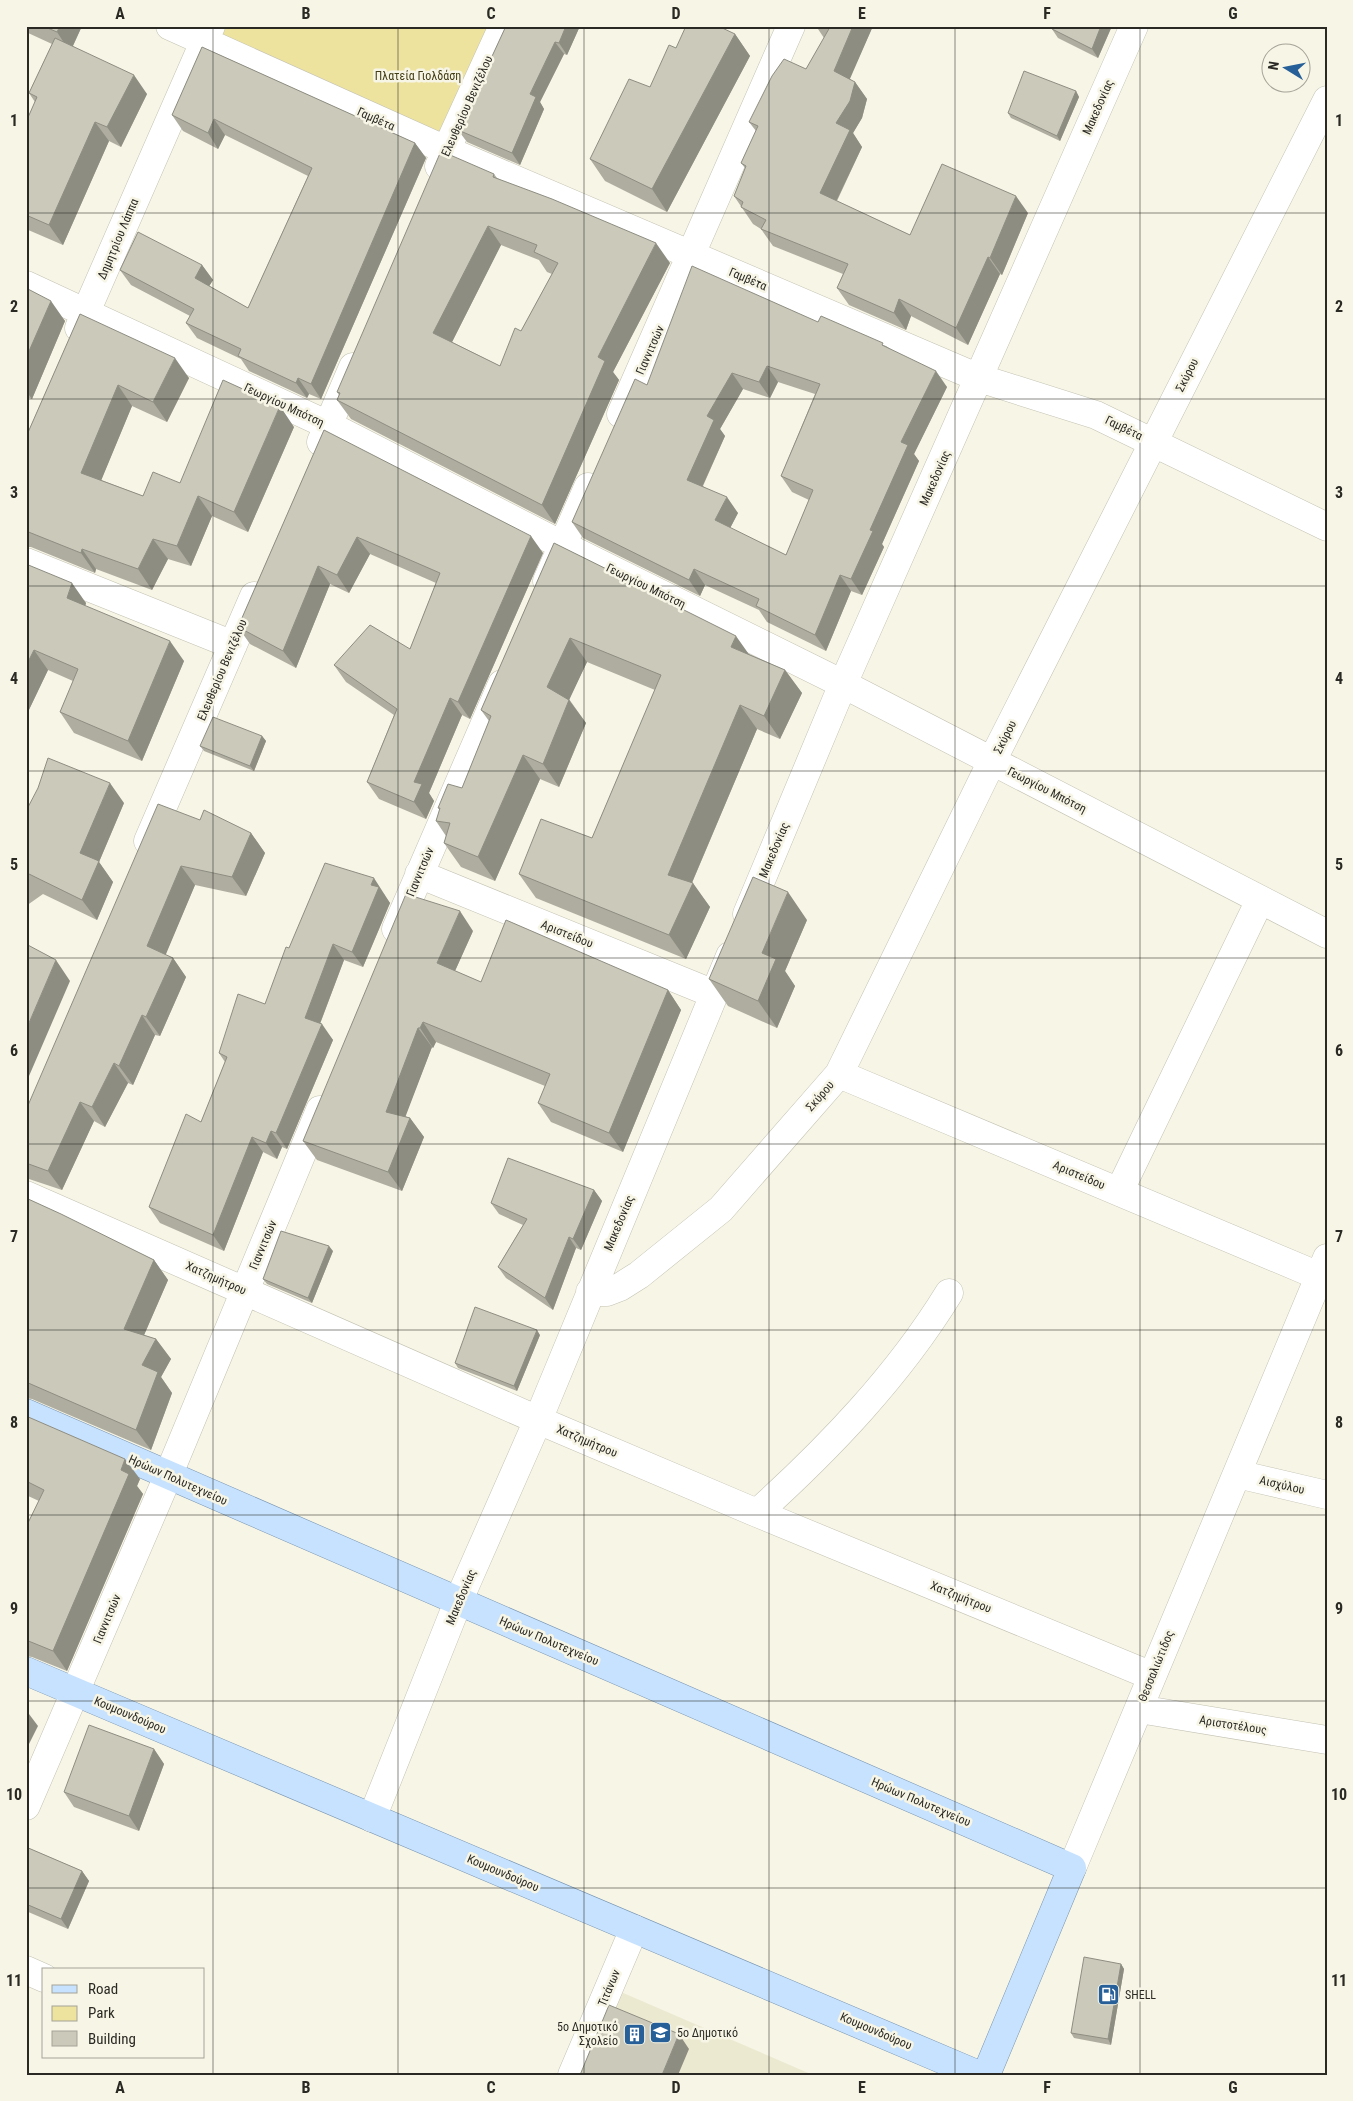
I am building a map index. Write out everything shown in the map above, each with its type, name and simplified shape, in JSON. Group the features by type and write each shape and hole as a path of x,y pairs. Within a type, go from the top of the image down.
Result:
{"main road":[{"name":"Ηρώων Πολυτεχνείου","path":"26,1413 1072,1868"},
{"name":"Κουμουνδούρου","path":"26,1671 979,2075"},
{"name":"Θεσσαλιώτιδος","path":"986,2075 1072,1868"}],"street":[{"name":"Γαμβέτα","path":"170,26 207,34 446,150 979,378 1096,415 1327,527"},
{"name":"Ελευθερίου Βενιζέλου","path":"431,187 503,26"},
{"name":"Γιαννιτσών","path":"611,436 692,256 791,26"},
{"name":"Μακεδονίας","path":"372,1818 458,1602 538,1420 843,684 1134,26"},
{"name":"Δημητρίου Λάππα","path":"71,347 207,34"},
{"name":"Σκύρου","path":"590,1292 608,1292 620,1287 639,1275 722,1210 839,1074 992,761 1327,100"},
{"name":"Γεωργίου Μπότση","path":"26,285 328,425 843,684 1327,934"},
{"path":"312,462 364,343"},
{"path":"538,600 599,463"},
{"path":"26,562 233,645"},
{"name":"Ελευθερίου Βενιζέλου","path":"137,866 264,572"},
{"name":"Γιαννιτσών","path":"384,956 511,664"},
{"name":"Αριστείδου","path":"419,874 714,994"},
{"path":"1120,1192 1260,900"},
{"name":"Αριστείδου","path":"839,1074 1120,1192 1323,1267"},
{"name":"Γιαννιτσών","path":"26,1806 168,1476 328,1092"},
{"name":"Χατζημήτρου","path":"26,1195 538,1420 757,1513 1152,1676"},
{"name":"Θεσσαλιώτιδος","path":"1072,1868 1323,1267"},
{"path":"757,1513 834,1438 896,1370 923,1335 949,1293"},
{"name":"Αισχύλου","path":"1236,1474 1327,1495"},
{"name":"Αριστοτέλους","path":"1139,1710 1327,1740"},
{"name":"Τιτάνων","path":"572,2075 634,1929"},
{"path":"26,1970 42,1977"}],"shaded area":[{"name":"5ο Δημοτικό","path":"621,1992 813,2075 587,2075"}],"green space":[{"name":"Πλατεία Γιολδάση","path":"216,26 495,26 443,141 211,38"}],"building":[{"path":"43,26 60,26 57,32"},
{"path":"506,26 566,26 559,43 555,42 530,94 536,97 512,153 458,130"},
{"path":"686,26 718,26 735,34 652,189 590,159 629,79 650,87 669,45 676,48"},
{"path":"827,26 853,26 834,71 855,82 850,101 836,123 850,130 820,193 910,235 942,164 1016,196 990,258 988,257 956,328 899,299 894,313 837,288 848,264 761,229 766,220 741,207 743,202 734,196 746,166 741,163 758,126 749,122 772,76 784,59 806,69 830,27"},
{"path":"1053,26 1101,26 1092,49 1052,29"},
{"path":"55,38 134,75 107,127 95,122 49,225 26,215 26,122 37,97 29,93"},
{"path":"202,47 415,143 311,384 298,378 296,383 238,356 241,349 186,323 194,309 120,270 138,232 202,265 195,278 248,308 312,168 214,119 208,133 172,115"},
{"path":"1024,71 1076,91 1057,136 1008,113"},
{"path":"441,151 494,174 493,177 552,199 656,243 598,357 605,361 542,505 337,400 340,393 337,392","holes":["488,226 537,245 534,252 558,263 521,331 515,328 500,366 433,333"]},
{"path":"692,266 818,322 821,316 883,343 882,345 936,371 901,442 908,445 870,530 873,531 851,579 840,575 815,635 756,606 759,599 694,569 689,580 572,522 635,379 647,385","holes":["767,366 820,384 781,476 813,490 786,555 715,520 727,497 687,480 714,420 707,416 732,373 759,382"]},
{"path":"26,288 51,301 26,358"},
{"path":"80,314 175,358 153,402 118,385 81,473 143,496 153,472 180,483 223,380 280,406 234,512 198,496 177,546 153,539 138,569 82,549 81,553 26,531 26,437"},
{"path":"324,430 531,536 458,702 450,698 414,782 422,784 414,802 367,782 397,709 334,665 370,625 410,649 440,573 357,537 337,575 318,566 283,651 238,627"},
{"path":"554,543 669,600 668,602 736,636 731,647 785,670 764,716 740,705 668,875 693,883 669,935 519,874 541,819 592,838 661,675 570,638 547,687 569,700 543,764 523,755 478,857 444,843 450,823 436,821 440,808 438,808 448,784 462,788 491,716 481,710"},
{"path":"26,564 72,583 67,598 170,641 128,741 60,712 78,669 34,650 26,666"},
{"path":"213,717 262,736 250,766 200,746"},
{"path":"48,758 110,783 80,853 99,861 82,900 29,874 26,876 26,811 38,788"},
{"path":"158,804 200,820 204,810 251,833 232,877 181,866 147,946 173,958 146,1017 142,1015 119,1066 114,1063 92,1107 80,1102 48,1171 26,1163 26,1110"},
{"path":"325,863 374,878 371,885 379,887 352,952 333,944 305,1018 322,1024 276,1133 271,1131 266,1143 252,1137 213,1235 149,1207 186,1114 201,1122 227,1057 219,1053 238,994 265,1004 286,947 289,948"},
{"path":"753,877 788,892 762,953 776,959 758,1001 709,979"},
{"path":"406,894 460,911 437,963 481,982 506,920 668,990 609,1133 538,1103 550,1074 423,1022 420,1028 418,1028 386,1112 410,1118 388,1172 303,1141"},
{"path":"26,944 56,960 26,1030"},
{"path":"508,1158 594,1190 573,1239 569,1237 545,1298 498,1267 527,1219 491,1203"},
{"path":"26,1198 154,1260 124,1329 156,1339 142,1365 158,1372 136,1430 26,1382"},
{"path":"281,1231 329,1246 308,1298 263,1279"},
{"path":"475,1307 537,1330 514,1386 455,1363"},
{"path":"26,1416 125,1459 121,1470 129,1474 53,1651 26,1640 26,1527 44,1490 26,1481"},
{"path":"89,1725 154,1749 129,1816 64,1792"},
{"path":"26,1847 82,1871 61,1919 26,1904"},
{"path":"1084,1957 1121,1964 1108,2039 1071,2033"},
{"name":"5ο Δημοτικό Σχολείο","path":"609,2005 679,2034 662,2075 580,2075"}],"place":[{"name":"SHELL","path":"1109,1995"},
{"name":"5ο Δημοτικό","path":"661,2033"},
{"name":"5ο Δημοτικό Σχολείο","path":"634,2034"}]}
